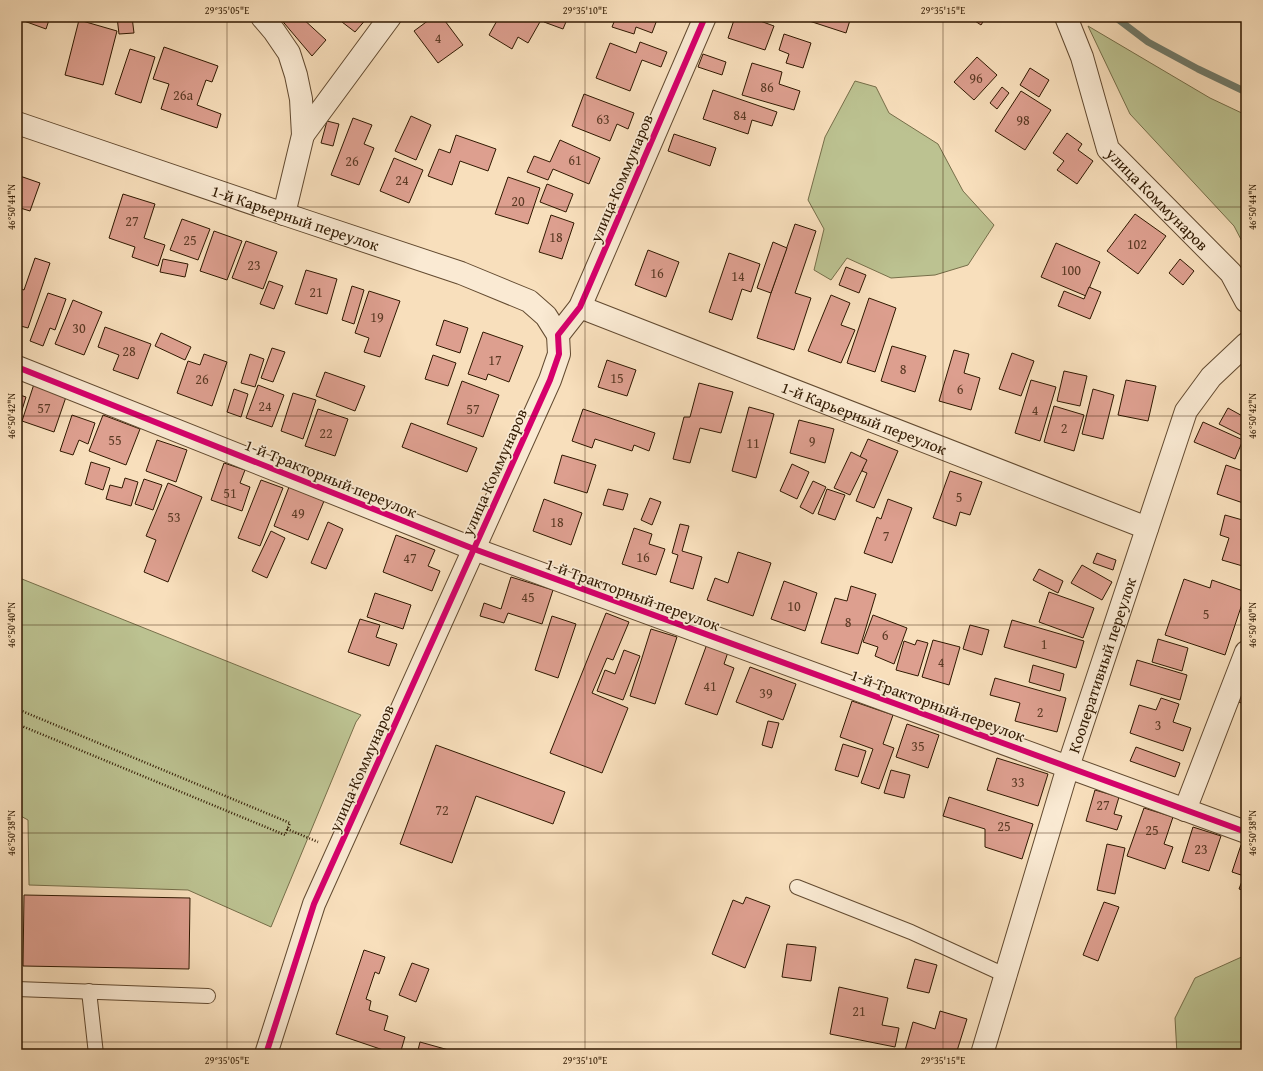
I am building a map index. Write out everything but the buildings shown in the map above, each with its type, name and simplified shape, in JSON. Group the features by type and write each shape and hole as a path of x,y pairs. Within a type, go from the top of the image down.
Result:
{"street":[{"path":"262,17 274,31 289,54 296,75 301,99 303,135 284,214"},
{"path":"303,135 390,17"},
{"name":"улица Коммунаров","path":"266,1054 314,904 550,380 559,354 558,335 580,308 705,17"},
{"name":"улица Коммунаров","path":"1066,17 1082,57 1108,149 1231,273 1246,301"},
{"name":"1-й Карьерный переулок","path":"17,124 461,272 529,301 546,316 558,335"},
{"name":"1-й Карьерный переулок","path":"580,308 1147,528"},
{"name":"Кооперативный переулок","path":"982,1054 1068,767 1186,411 1211,377 1246,344"},
{"name":"1-й Тракторный переулок","path":"17,367 474,549 1246,832"},
{"path":"1185,810 1246,652"}],"lane":[{"path":"797,887 911,932 1005,975"},
{"path":"17,988 208,996"},
{"path":"89,991 96,1054"}],"path":[{"path":"17,709 290,822 285,835 17,724"},
{"path":"287,829 306,837"}],"green space":[{"path":"1088,26 1210,98 1246,115 1246,249 1234,226 1130,114"},
{"path":"855,81 876,87 889,113 938,144 963,191 994,225 968,265 935,275 891,278 847,258 831,280 814,270 824,229 808,200 825,137"},
{"path":"17,577 361,715 356,722 271,927 188,890 29,885 28,820 17,814"},
{"path":"1246,955 1246,1054 1177,1054 1175,1018 1195,978"}],"waterway":[{"path":"1115,17 1148,42 1198,69 1246,92"}],"cycle path":[{"path":"266,1054 314,904 550,380 559,354 558,335 580,307 705,17"},
{"path":"17,367 474,549 1246,832"}]}
